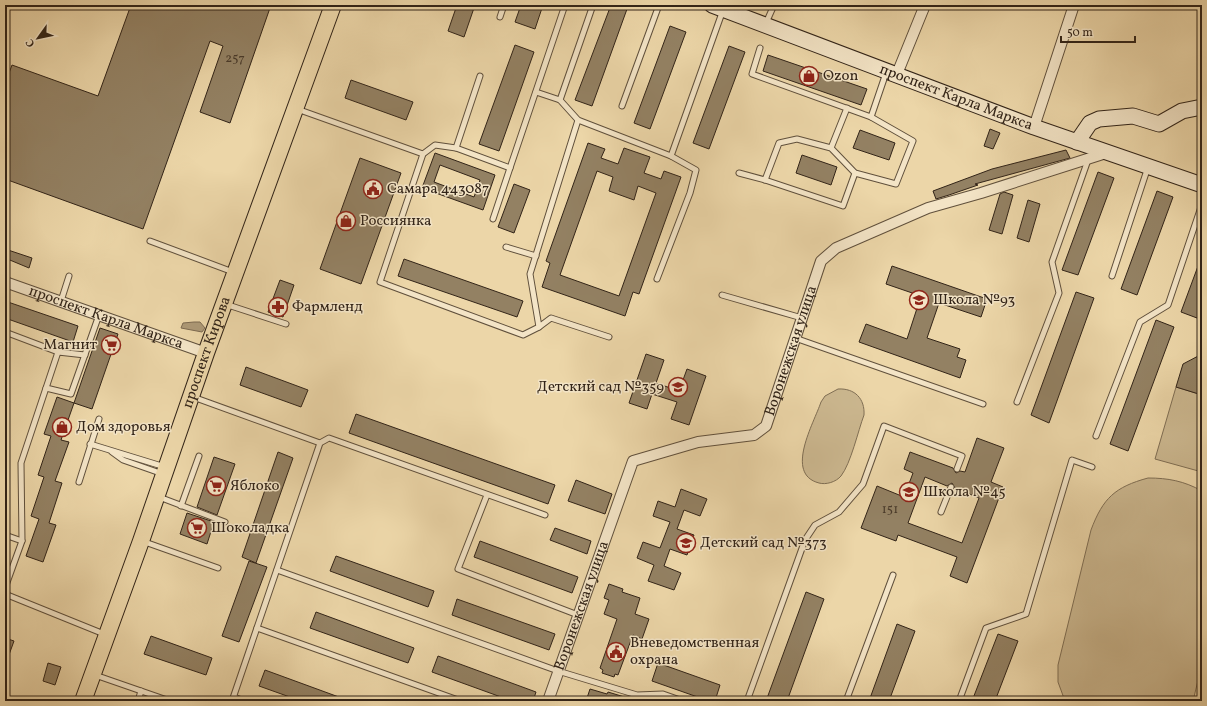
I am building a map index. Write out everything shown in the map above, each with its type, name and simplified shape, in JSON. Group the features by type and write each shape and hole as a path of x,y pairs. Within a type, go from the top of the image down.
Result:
{"main road":[{"name":"проспект Кирова","path":"83,701 141,541 190,396 333,5"}],"street":[{"path":"892,72 925,5"},
{"path":"1034,127 1074,5"},
{"name":"проспект Карла Маркса","path":"718,7 1034,127 1202,185"},
{"path":"1077,142 1090,123 1100,119 1133,116 1160,124 1182,111 1202,107"},
{"name":"Воронежская улица","path":"548,701 633,461 698,442 754,435 766,426 821,261 836,248 928,208 1088,160 1106,153"},
{"name":"проспект Карла Маркса","path":"5,282 206,353"}],"lane":[{"path":"500,17 504,5"},
{"path":"493,219 565,5"},
{"path":"560,100 593,5"},
{"path":"622,106 659,5"},
{"path":"766,24 774,5"},
{"path":"671,156 718,7"},
{"path":"760,48 752,74 871,117 912,141 896,184 855,173 832,148 797,139 779,143 765,180"},
{"path":"871,117 892,72"},
{"path":"456,148 480,76"},
{"path":"536,92 560,100 578,120 671,156 696,170 690,193 657,279"},
{"path":"296,108 423,154"},
{"path":"832,148 846,108"},
{"path":"539,327 530,274 578,120"},
{"path":"510,168 456,148 435,145 423,154 380,282 523,335 539,327 551,318 609,337"},
{"path":"1017,402 1059,293 1052,262 1088,160"},
{"path":"1112,276 1148,166"},
{"path":"739,173 843,206 855,173"},
{"path":"1096,436 1140,322 1168,305 1202,204"},
{"path":"150,241 236,273"},
{"path":"506,247 536,256"},
{"path":"61,301 69,276"},
{"path":"722,295 802,318"},
{"path":"224,304 286,324"},
{"path":"46,388 71,394 99,314"},
{"path":"5,332 58,352 85,355"},
{"path":"795,338 983,404"},
{"path":"5,588 22,541 21,463 58,352"},
{"path":"190,396 320,443"},
{"path":"79,482 99,419"},
{"path":"747,701 805,540 815,525 839,512 863,484 884,426 962,456 957,470"},
{"path":"244,701 233,699 320,443 329,438 545,515"},
{"path":"90,444 111,452 125,453 165,471"},
{"path":"181,506 199,456"},
{"path":"959,701 986,628 1026,614 1072,460 1092,467"},
{"path":"941,512 951,487"},
{"path":"487,495 458,568 578,614"},
{"path":"156,496 225,522"},
{"path":"5,535 22,541"},
{"path":"141,541 218,568"},
{"path":"277,570 558,671 637,695 663,694 682,701"},
{"path":"846,701 893,575"},
{"path":"5,594 107,635"},
{"path":"257,628 461,701"},
{"path":"93,674 170,701"},
{"path":"138,701 141,691"}],"shaded area":[{"path":"200,322 205,328 202,332 181,328 183,323"},
{"path":"1176,387 1202,395 1202,472 1155,459"},
{"path":"838,389 849,390 861,399 864,415 845,470 836,480 822,484 809,478 804,470 802,459 804,447 821,402 825,396"},
{"path":"1148,478 1176,481 1202,491 1202,664 1193,701 1065,701 1058,682 1058,665 1091,530 1100,510 1112,495 1127,485"}],"building":[{"path":"131,5 271,5 230,123 200,112 223,46 210,41 143,229 5,179 5,84 12,65 98,96"},
{"path":"457,5 475,5 464,37 448,31"},
{"path":"521,5 543,5 535,29 515,22"},
{"path":"611,5 617,5 627,9 592,106 575,100"},
{"path":"670,26 686,32 650,129 634,123"},
{"path":"515,45 534,52 499,151 479,144"},
{"path":"729,46 745,52 709,149 693,143"},
{"path":"768,55 867,89 861,105 763,71"},
{"path":"351,80 413,102 406,120 345,98"},
{"path":"990,129 1000,133 993,149 984,146"},
{"path":"860,130 895,143 889,160 853,148"},
{"path":"588,143 605,149 601,158 618,164 624,148 650,157 644,173 661,179 664,171 681,177 639,294 633,292 625,316 542,287 550,263 546,261","holes":["597,171 613,177 609,191 634,200 638,186 656,193 619,296 560,275"]},
{"path":"1066,150 1070,158 975,184 978,185 936,199 933,191 992,169"},
{"path":"435,153 495,175 483,210 422,188","holes":["440,165 480,180 474,197 434,182"]},
{"path":"802,155 837,167 831,185 796,173"},
{"path":"360,158 401,173 361,284 320,269"},
{"path":"1098,172 1114,178 1078,275 1062,270"},
{"path":"514,184 530,190 514,233 498,227"},
{"path":"1157,191 1173,197 1137,295 1121,289"},
{"path":"1004,192 1013,195 1002,234 989,230 1000,194"},
{"path":"1028,200 1040,204 1029,242 1017,238"},
{"path":"5,249 32,258 29,268 5,258"},
{"path":"1201,258 1202,304 1197,318 1181,312"},
{"path":"404,259 523,301 517,317 398,276"},
{"path":"892,266 987,299 981,317 939,303 927,338 960,349 957,357 966,360 960,378 859,342 866,324 907,339 921,296 886,284"},
{"path":"280,280 294,285 283,317 268,312"},
{"path":"1076,292 1094,298 1049,423 1031,415"},
{"path":"5,301 78,326 73,342 5,318"},
{"path":"1156,320 1174,327 1128,451 1110,444"},
{"path":"100,328 118,334 92,409 74,403"},
{"path":"646,354 664,360 656,383 679,391 687,369 706,376 689,425 671,419 677,402 652,394 647,409 629,403"},
{"path":"1202,354 1202,395 1176,387 1183,364"},
{"path":"246,367 308,390 301,407 240,385"},
{"path":"57,397 74,403 61,440 69,442 55,481 62,483 49,523 56,525 43,562 26,556 39,519 31,516 44,477 38,475 51,436 44,434"},
{"path":"356,414 555,485 548,504 349,433"},
{"path":"977,438 1004,448 991,482 1003,487 967,583 950,576 957,557 898,535 896,541 861,528 877,486 904,497 913,473 904,469 910,452 953,468 956,473 960,471 965,472","holes":["925,477 947,486 952,483 955,488 979,498 962,543 908,523"]},
{"path":"278,452 293,458 256,563 242,557"},
{"name":"Яблоко","path":"214,457 235,464 217,515 197,507"},
{"path":"576,480 612,494 605,514 568,501"},
{"path":"681,489 707,499 700,516 684,510 677,529 694,535 687,555 670,549 664,566 681,573 674,590 648,581 654,565 637,558 643,542 660,548 670,522 653,516 658,501 675,507"},
{"name":"Шоколадка","path":"187,513 214,522 207,544 180,534"},
{"path":"555,528 591,541 587,554 550,540"},
{"path":"480,541 578,577 572,593 474,557"},
{"path":"336,556 434,591 428,607 330,571"},
{"path":"249,561 267,567 239,642 222,636"},
{"path":"609,584 623,589 622,592 640,598 635,614 649,619 642,639 633,635 618,675 615,674 614,677 602,673 603,670 600,668 617,619 604,614 609,600 604,598"},
{"path":"806,592 824,599 787,701 766,701"},
{"path":"457,599 555,634 549,650 452,615"},
{"path":"316,612 414,648 408,663 310,628"},
{"path":"897,624 915,631 889,701 869,701"},
{"path":"998,634 1018,641 995,701 972,701"},
{"path":"151,636 212,658 206,675 144,654"},
{"path":"5,638 14,641 6,663 5,662"},
{"path":"438,656 536,692 533,701 512,701 432,672"},
{"path":"48,663 61,667 55,685 43,681"},
{"path":"658,663 720,685 715,701 709,701 652,681"},
{"path":"265,670 347,701 301,701 259,686"},
{"path":"590,689 607,694 608,692 631,699 631,701 586,701"}],"place":[{"name":"Ozon","path":"809,76"},
{"name":"Самара 443087","path":"373,189"},
{"name":"Россиянка","path":"346,221"},
{"name":"Школа №93","path":"919,300"},
{"name":"Фармленд","path":"278,307"},
{"name":"Магнит","path":"111,345"},
{"name":"Детский сад №359","path":"678,387"},
{"name":"Дом здоровья","path":"62,427"},
{"name":"Яблоко","path":"216,486"},
{"name":"Школа №45","path":"909,492"},
{"name":"Шоколадка","path":"197,528"},
{"name":"Детский сад №373","path":"686,543"},
{"name":"Вневедомственная охрана","path":"616,652"}]}
